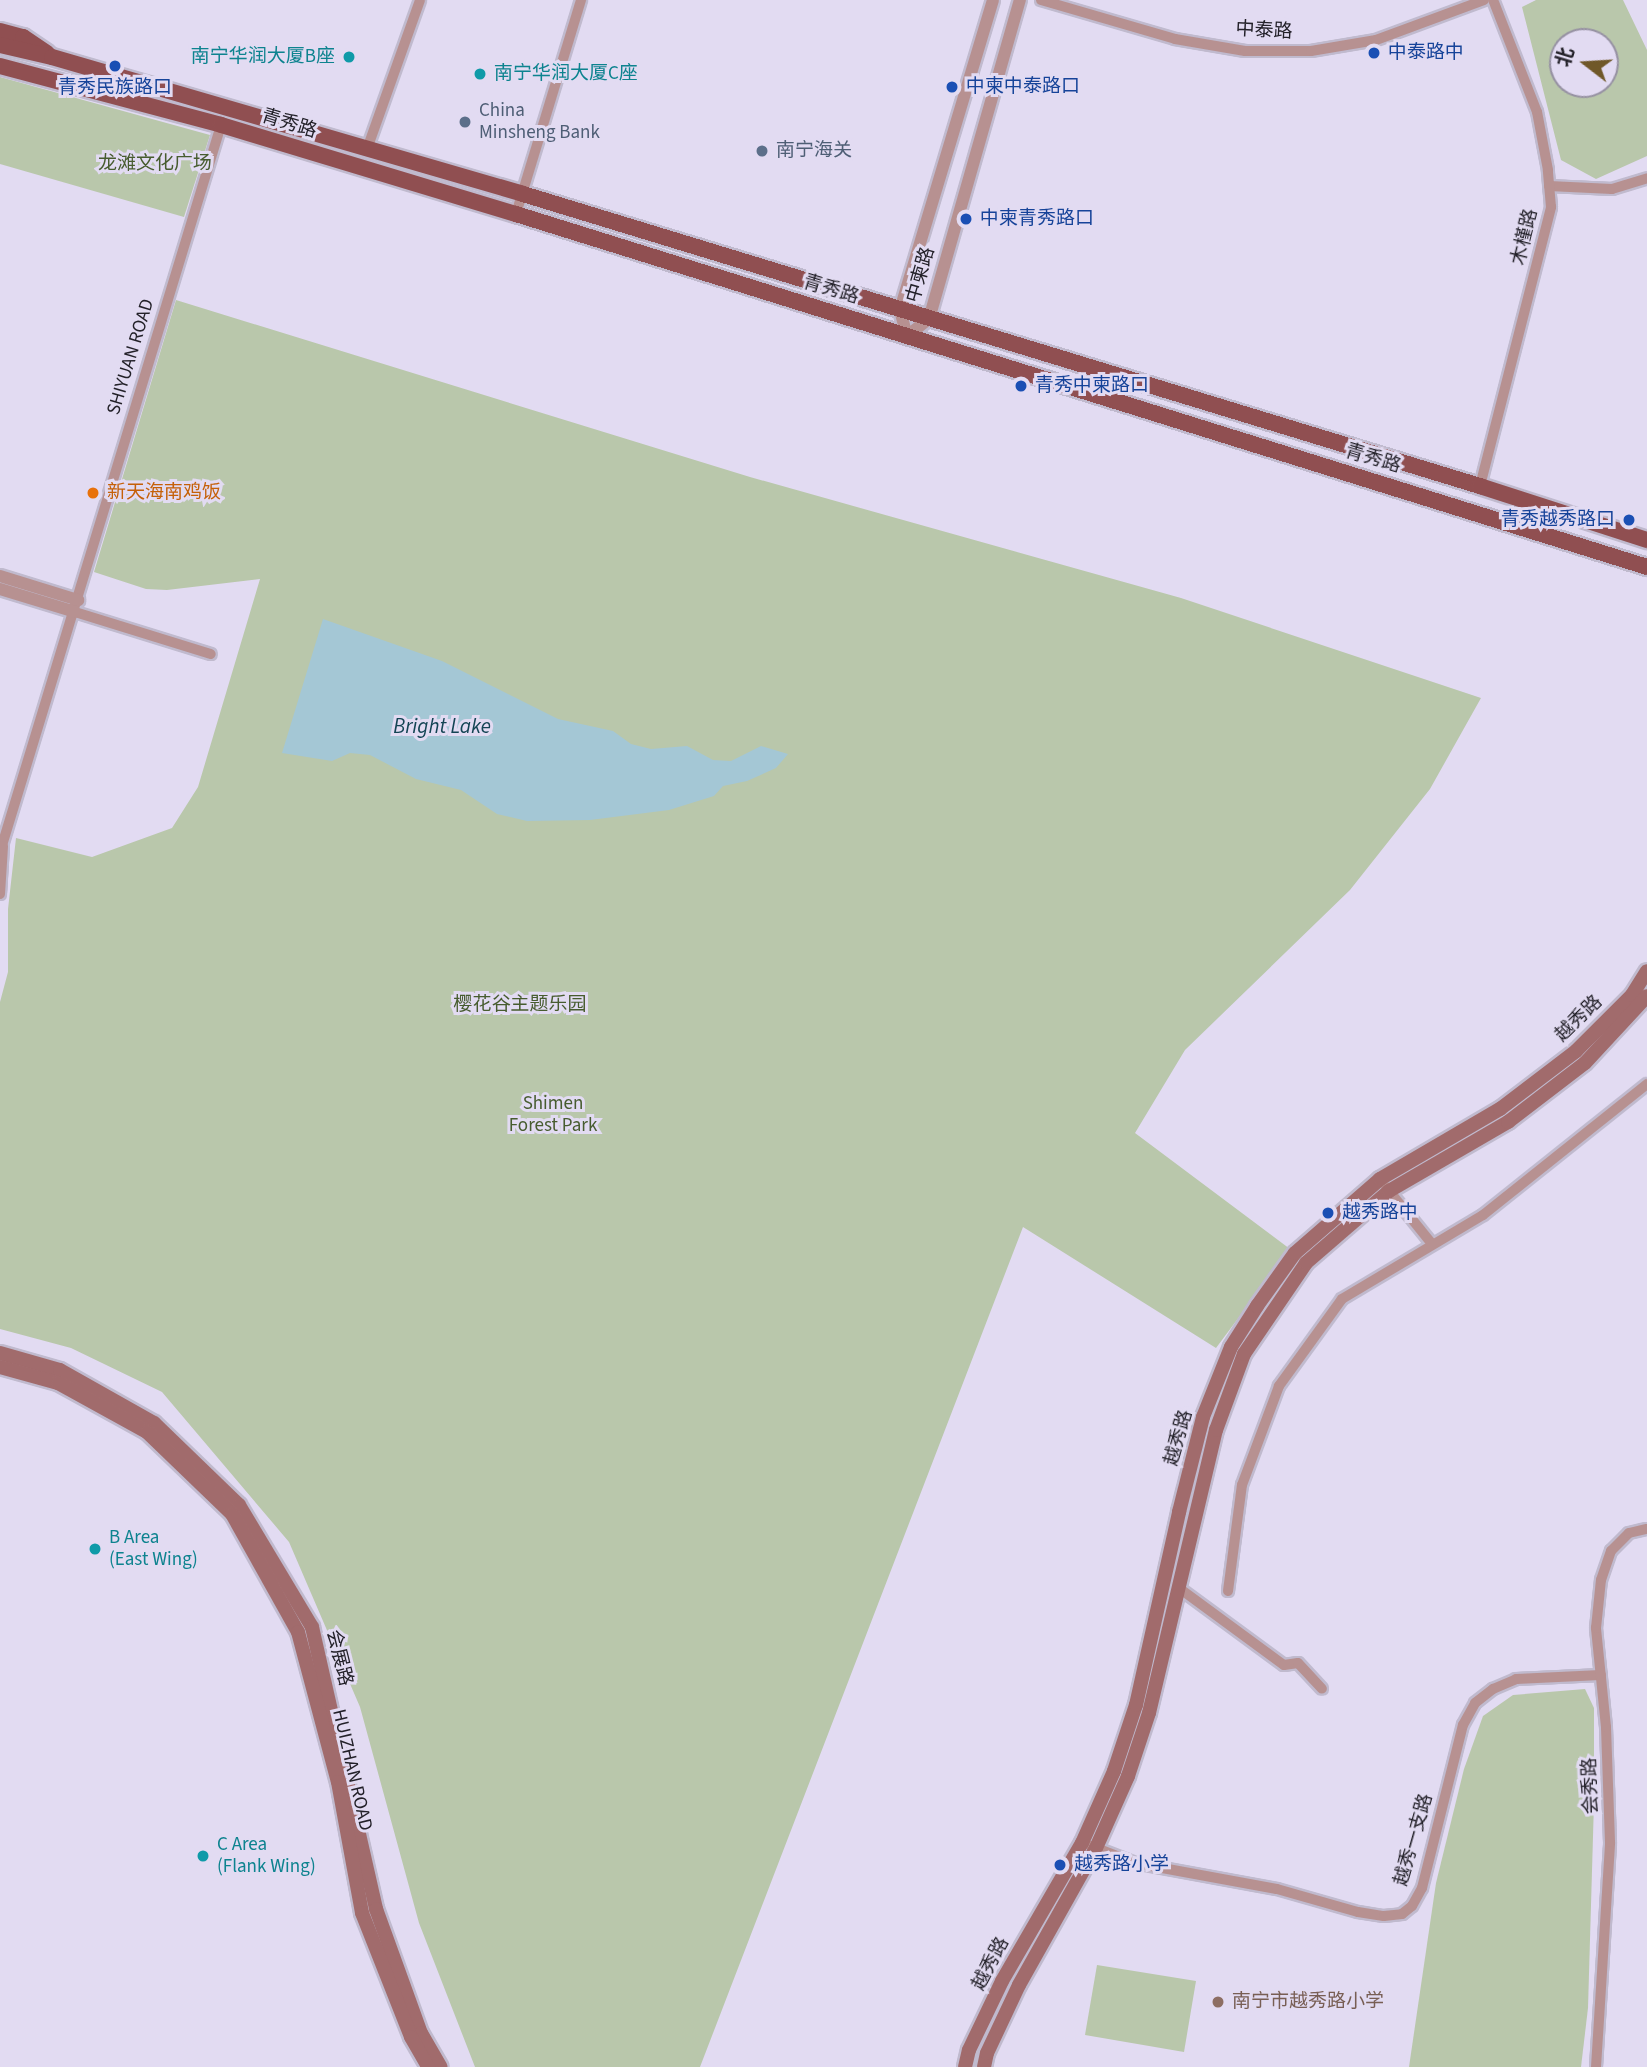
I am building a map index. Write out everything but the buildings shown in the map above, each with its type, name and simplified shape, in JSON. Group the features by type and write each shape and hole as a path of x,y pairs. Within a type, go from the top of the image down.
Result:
{"main road":[{"path":"0,31 37,44 52,57"},
{"name":"青秀路","path":"0,45 52,57 523,194 1480,486 1647,540"},
{"name":"青秀路","path":"0,66 221,125 516,214 1647,566"},
{"name":"越秀路","path":"965,2067 969,2050 1002,1981 1089,1845 1136,1705 1178,1512 1203,1417 1231,1347 1295,1253 1384,1185 1500,1109 1576,1051 1632,995 1647,971"},
{"name":"越秀路","path":"984,2067 1019,1984 1089,1845 1128,1776 1149,1713 1216,1430 1244,1354 1306,1263 1384,1185 1508,1122 1585,1063 1647,996"},
{"name":"会展路","path":"0,1353 60,1370 154,1423 239,1505 312,1627 376,1909 421,2033 441,2067"},
{"name":"HUIZHAN ROAD","path":"0,1367 58,1383 147,1432 232,1514 298,1632 338,1782 362,1913 411,2037 428,2067"}],"street":[{"path":"367,149 421,0"},
{"path":"516,214 580,0"},
{"name":"中柬路","path":"993,0 900,310 907,336 929,319 1020,0"},
{"name":"中泰路","path":"1041,0 1175,39 1245,51 1311,51 1376,40 1483,0"},
{"name":"木槿路","path":"1480,486 1551,207 1536,112 1493,0"},
{"name":"SHIYUAN ROAD","path":"0,852 221,125"},
{"path":"1549,186 1612,189 1647,178"},
{"path":"0,576 211,654"},
{"path":"0,589 76,606"},
{"path":"0,894 4,836"},
{"path":"1228,1591 1242,1485 1279,1386 1342,1299 1483,1215 1647,1084"},
{"path":"1384,1185 1432,1244"},
{"name":"会秀路","path":"1596,2067 1610,1842 1606,1727 1596,1628 1601,1580 1611,1551 1629,1533 1647,1528"},
{"path":"1179,1588 1284,1665 1298,1663 1322,1689"},
{"name":"越秀一支路","path":"1089,1845 1135,1863 1278,1889 1358,1912 1384,1916 1402,1914 1412,1906 1422,1888 1463,1725 1475,1703 1493,1689 1516,1679 1601,1675"}],"green space":[{"path":"1536,0 1623,0 1647,50 1647,156 1596,179 1561,160 1522,7"},
{"name":"龙滩文化广场","path":"0,77 210,135 184,217 0,164"},
{"name":"Shimen Forest Park","path":"176,300 750,477 1181,598 1481,698 1430,789 1350,890 1185,1050 1135,1133 1290,1249 1216,1348 1023,1227 700,2067 475,2067 419,1923 360,1707 289,1542 162,1392 71,1348 0,1329 0,1002 8,972 8,909 16,838 92,857 172,828 198,787 260,579 167,590 146,589 94,572"},
{"path":"1585,1689 1594,1708 1594,1802 1588,2008 1581,2067 1409,2067 1436,1883 1464,1769 1483,1716 1513,1695"},
{"path":"1097,1965 1196,1981 1184,2052 1085,2035"}],"water":[{"name":"Bright Lake","path":"323,619 442,661 558,719 613,731 631,744 651,749 687,746 713,760 731,761 761,746 788,754 776,768 747,781 723,786 714,796 669,810 590,820 527,821 497,814 461,790 416,779 370,755 350,753 332,761 282,753"}],"place":[{"name":"中泰路中","path":"1374,53"},
{"name":"南宁华润大厦B座","path":"349,57"},
{"name":"青秀民族路口","path":"115,66"},
{"name":"南宁华润大厦C座","path":"480,74"},
{"name":"中柬中泰路口","path":"952,87"},
{"name":"China Minsheng Bank","path":"465,122"},
{"name":"南宁海关","path":"762,151"},
{"name":"中柬青秀路口","path":"966,219"},
{"name":"青秀中柬路口","path":"1021,386"},
{"name":"新天海南鸡饭","path":"93,493"},
{"name":"青秀越秀路口","path":"1629,520"},
{"name":"越秀路中","path":"1328,1213"},
{"name":"B Area (East Wing)","path":"95,1549"},
{"name":"C Area (Flank Wing)","path":"203,1856"},
{"name":"越秀路小学","path":"1060,1865"},
{"name":"南宁市越秀路小学","path":"1218,2002"}],"park label":[{"name":"樱花谷主题乐园","path":"520,1005"}]}
